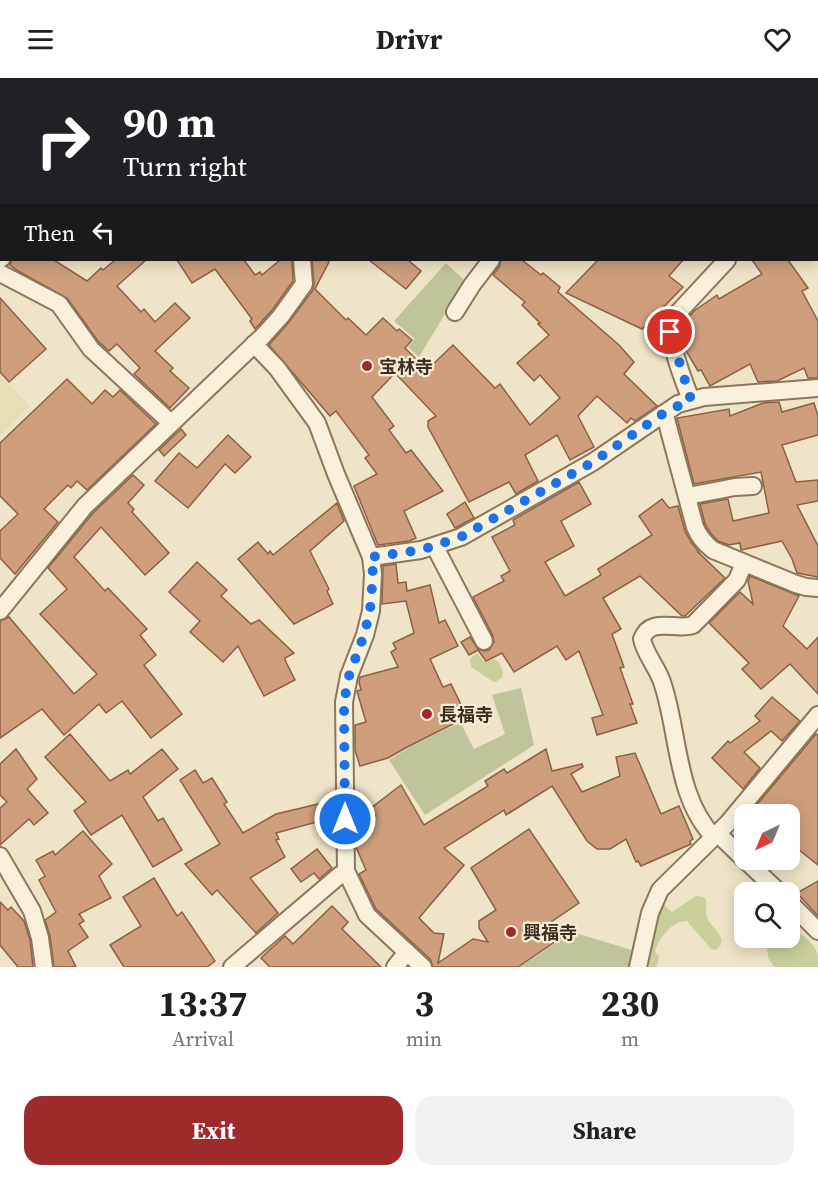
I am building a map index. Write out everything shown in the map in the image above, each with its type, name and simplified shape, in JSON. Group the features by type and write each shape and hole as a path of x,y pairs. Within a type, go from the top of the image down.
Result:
{"street":[{"path":"0,611 85,506 281,316 303,284 302,261"},
{"path":"455,312 490,261"},
{"path":"691,400 676,356 670,326 675,316 705,281 726,261"},
{"path":"0,273 59,304 91,349 171,423"},
{"path":"254,344 277,368 317,423 371,557 373,574 370,611 349,676 344,702 346,873 367,915 423,967"},
{"path":"371,557 435,547 461,537 573,474 678,404 691,400 818,388"},
{"path":"663,414 698,536 705,544 713,550 744,563 806,587 818,588"},
{"path":"687,496 753,486"},
{"path":"435,547 484,641"},
{"path":"734,850 705,827 697,813 679,760 662,681 642,639 647,631 665,624 688,627 693,625 737,580 744,563"},
{"path":"638,967 650,913 658,893 716,835 818,715"},
{"path":"0,856 32,911 40,938 44,967"},
{"path":"756,870 768,882"},
{"path":"232,967 340,875 346,873"},
{"path":"800,913 818,931"},
{"path":"395,967 406,952"}],"shaded area":[{"path":"0,375 30,406 0,436"}],"green space":[{"path":"446,263 465,281 419,357 408,347 415,339 394,321"},
{"path":"477,653 485,662 494,659 500,664 502,678 495,682 492,681 471,667 470,659"},
{"path":"521,688 534,745 425,815 389,760 411,746 460,722 474,749 505,734 492,695"},
{"path":"696,896 705,898 707,918 721,938 720,946 716,950 711,949 687,921 682,922 667,931 660,940 655,951 659,957 657,967 647,967 661,907 664,905 672,912"},
{"path":"572,932 632,950 629,967 520,967"},
{"path":"800,934 817,952 818,967 774,967 768,957 767,948 800,948"}],"building":[{"path":"12,261 56,261 87,281 101,268 103,270 114,261 145,261 117,286 141,312 144,309 155,322 175,303 190,318 155,351 173,368 170,371 189,388 170,408 134,374 140,368 117,344 109,351 98,341 67,298 10,265"},
{"path":"178,261 245,261 255,275 260,272 262,275 279,261 292,261 293,281 255,329 250,321 252,319 215,269 192,283"},
{"path":"312,261 329,261 315,289 346,320 348,318 366,335 383,318 397,331 399,329 412,340 405,348 427,370 453,345 495,388 500,384 530,425 560,398 540,375 534,381 517,363 549,335 522,305 525,302 493,275 501,261 523,261 560,287 558,292 619,345 634,362 624,374 657,406 635,421 631,418 627,423 597,396 578,416 594,447 570,460 557,435 525,455 538,481 516,494 509,482 469,502 428,427 428,421 436,416 395,373 372,397 394,426 389,430 406,453 411,450 443,491 404,511 416,538 378,545 354,486 377,474 365,458 369,455 336,411 330,416 269,345 313,290"},
{"path":"370,261 409,261 421,271 406,289"},
{"path":"597,261 682,261 669,276 683,287 642,329 566,293"},
{"path":"753,261 789,261 808,288 802,291 818,321 818,378 808,378 804,368 777,381 758,382 750,364 710,386 685,349 682,326 694,311 717,295 719,299 762,274"},
{"path":"0,298 46,349 9,382 0,372"},
{"path":"67,379 92,404 105,390 113,397 120,390 156,424 87,490 77,481 71,488 68,485 44,509 58,522 15,574 0,558 0,531 18,514 0,496 0,443"},
{"path":"779,402 782,412 814,403 818,416 818,435 782,445 796,482 818,480 818,501 797,505 818,546 818,577 797,573 782,541 741,550 740,543 729,545 718,541 712,535 705,524 700,504 728,499 733,521 769,513 761,472 694,484 677,418 729,409 730,416 763,403"},
{"path":"181,429 186,435 164,456 159,450"},
{"path":"228,435 251,457 235,473 225,464 188,508 155,481 179,453 197,468"},
{"path":"133,475 144,485 128,503 134,509 132,512 169,553 145,575 101,527 74,557 105,591 108,588 147,629 140,635 156,655 144,665 182,714 151,738 122,701 106,713 99,704 64,735 42,709 0,738 0,621 9,617 74,694 97,674 40,614 67,589 48,568 93,513"},
{"path":"579,482 591,504 561,521 574,546 545,562 565,596 601,575 598,569 652,535 639,516 662,499 669,508 678,506 685,531 691,542 725,578 685,616 682,616 640,576 603,598 621,629 612,634 624,667 620,668 637,723 597,735 592,718 603,715 579,651 566,660 557,646 514,672 502,653 486,661 478,650 469,655 461,642 470,637 478,649 484,651 489,650 494,642 473,597 504,581 501,576 510,571 492,537 515,525 513,520"},
{"path":"465,502 474,518 455,528 447,514"},
{"path":"337,503 344,521 310,551 329,589 327,591 333,604 294,624 238,559 258,542 268,554 270,551 273,555"},
{"path":"197,562 227,590 221,596 251,624 259,620 294,653 285,660 295,680 264,696 238,646 223,662 190,632 200,621 169,592"},
{"path":"396,564 398,583 406,582 407,591 430,585 439,623 445,620 458,646 430,659 443,687 451,684 467,717 388,758 360,766 355,750 355,725 366,722 357,691 361,690 360,677 398,667 391,652 396,649 393,643 414,633 406,601 382,604 383,566"},
{"path":"750,576 799,596 783,626 807,649 818,637 818,694 790,664 761,689 742,669 749,663 709,623 740,592 753,604 748,581"},
{"path":"772,697 800,721 782,741 771,731 744,752 760,768 743,789 712,758 728,741 730,743 760,721 755,716"},
{"path":"70,734 110,781 128,770 130,774 162,749 178,769 143,797 158,821 163,818 182,850 153,867 122,815 91,835 74,811 86,802 45,757"},
{"path":"816,734 818,735 818,865 800,851 800,804 757,804"},
{"path":"16,749 37,779 27,789 48,813 34,825 29,819 0,845 0,808 7,802 0,795 0,764"},
{"path":"546,749 552,771 582,764 583,767 571,774 582,792 620,776 616,757 635,753 661,814 679,806 693,839 690,841 691,844 641,866 638,861 636,862 626,839 610,849 597,849 587,841 552,786 506,815 504,810 444,848 464,865 419,918 434,933 444,934 438,963 473,939 488,942 479,928 479,921 496,910 471,868 529,829 579,903 551,922 575,928 518,967 433,967 430,959 376,909 359,874 366,870 356,847 356,824 376,816 371,808 401,785 424,825 488,786 485,781 504,769 507,773"},
{"path":"195,770 203,783 212,778 227,802 224,804 243,833 276,814 335,800 335,817 276,833 279,839 276,840 285,857 250,878 278,913 256,933 217,890 212,895 185,864 220,844 180,780"},
{"path":"83,831 112,864 99,876 111,898 79,914 84,921 79,924 88,937 68,951 76,967 54,967 50,936 45,920 56,912 39,880 45,876 36,860 53,851 55,855"},
{"path":"317,849 332,868 319,879 314,873 301,882 291,869"},
{"path":"154,878 177,916 182,912 215,961 207,967 124,967 110,945 141,926 123,897"},
{"path":"818,881 818,916 800,896 800,891"},
{"path":"0,902 8,910 11,907 24,921 30,940 33,967 18,967 0,945"},
{"path":"332,906 348,922 342,929 381,967 270,967 261,958 285,936 293,944"}],"place":[{"name":"宝林寺","path":"367,366"},
{"name":"長福寺","path":"427,714"},
{"name":"興福寺","path":"511,932"}],"route":[{"path":"345,819 345,689 368,623 372,599 371,557 435,547 461,537 593,462 678,404 691,400 670,332"}]}
